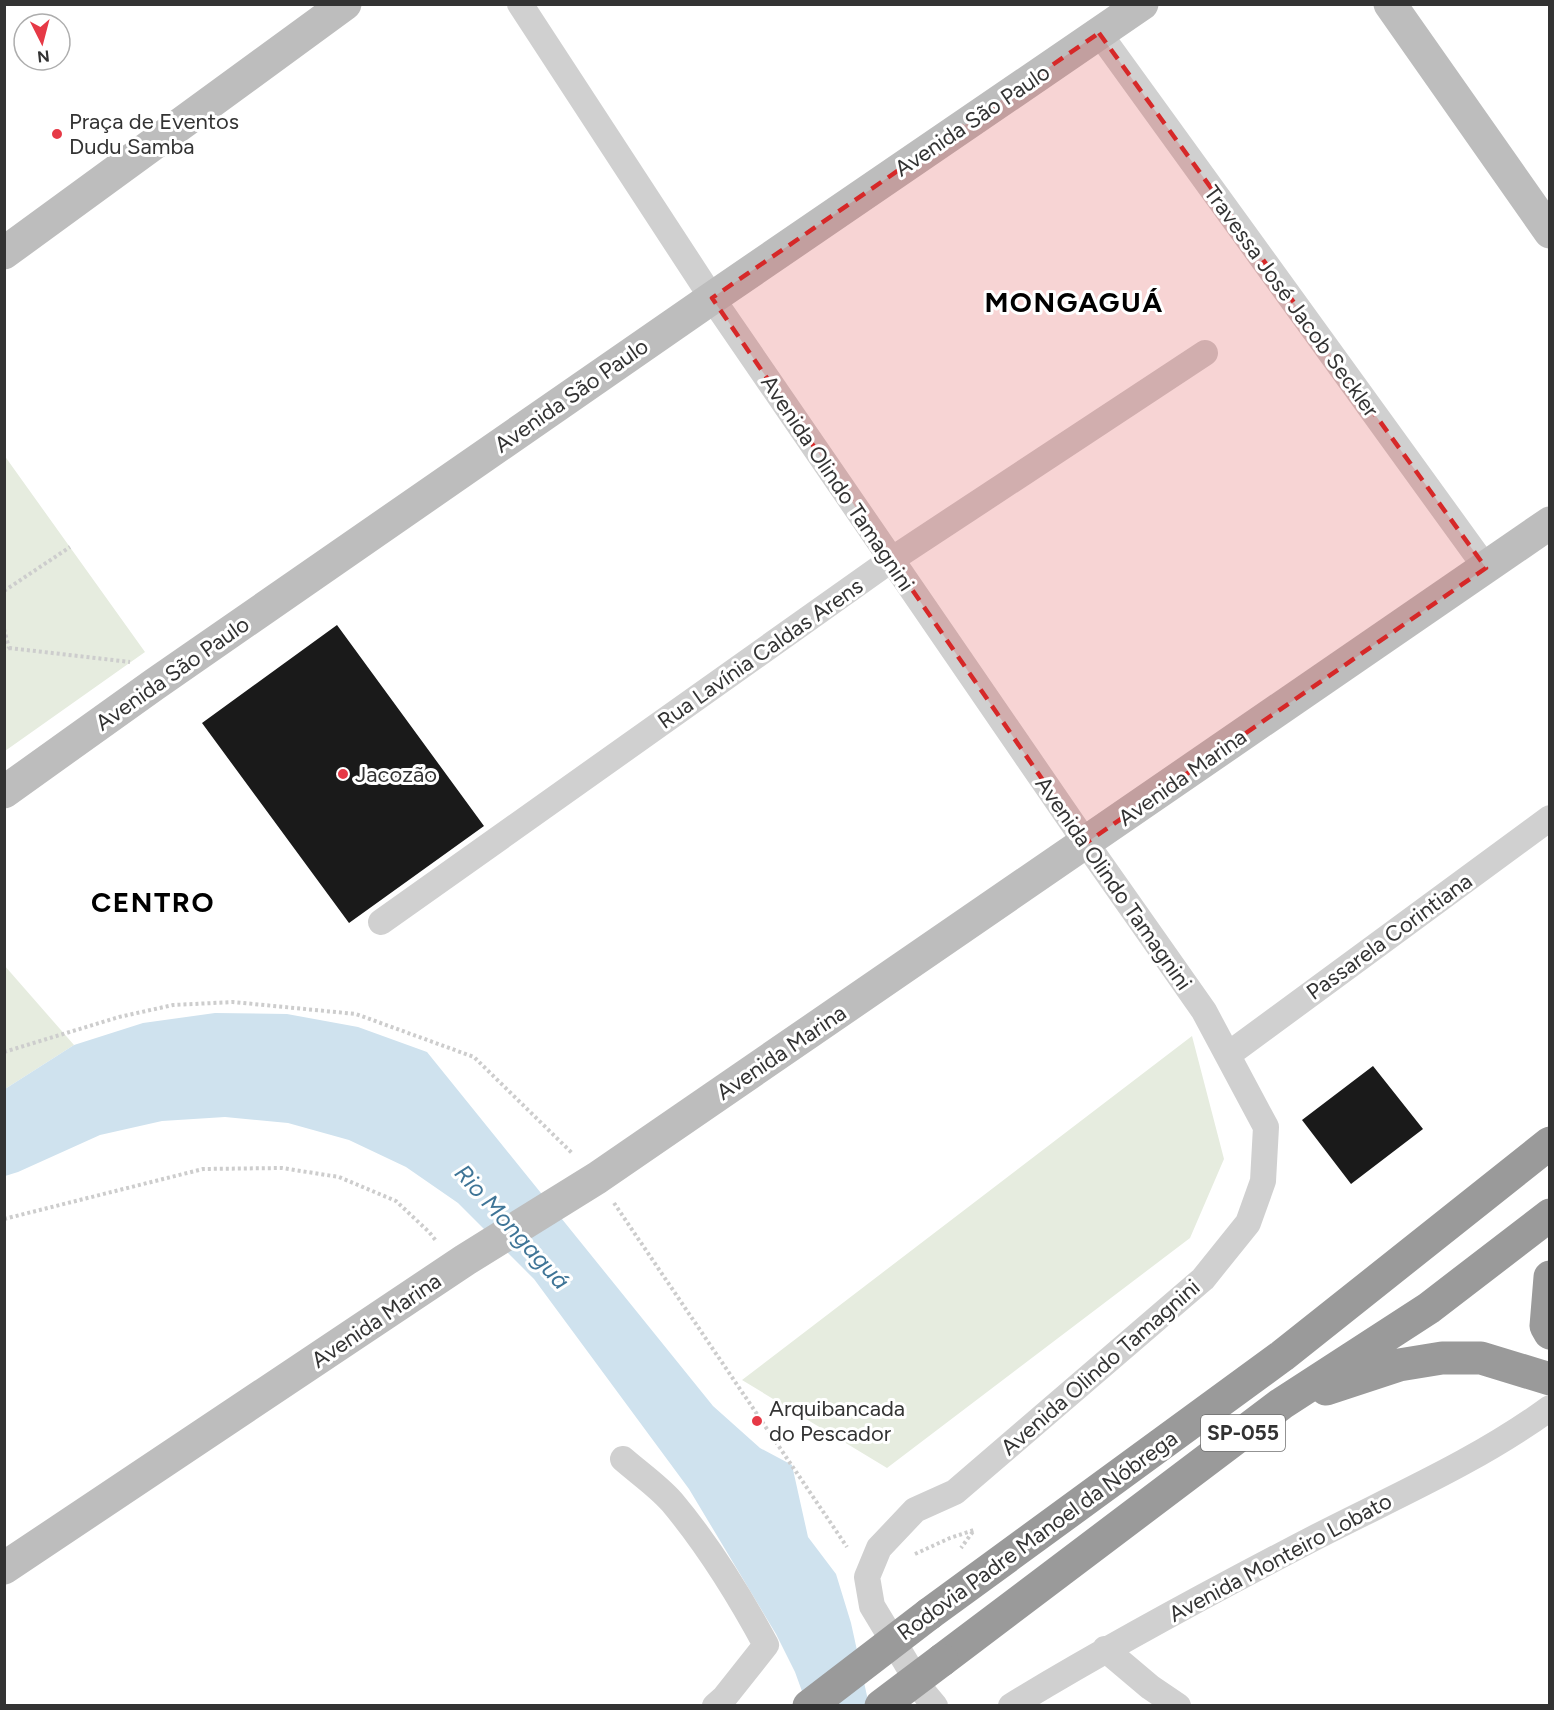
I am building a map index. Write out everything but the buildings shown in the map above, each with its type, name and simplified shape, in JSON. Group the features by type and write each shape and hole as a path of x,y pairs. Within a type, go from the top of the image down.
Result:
{"highway":[{"name":"Rodovia Padre Manoel da Nóbrega","path":"809,1706 929,1614 1281,1356 1550,1143"},
{"name":"Rodovia Padre Manoel da Nóbrega","path":"881,1706 1281,1404 1429,1308 1550,1215"},
{"path":"1550,1277 1546,1326 1550,1333"},
{"path":"1281,1404 1399,1365 1442,1358 1481,1358 1550,1379"}],"street":[{"path":"4,253 345,4"},
{"name":"Avenida Olindo Tamagnini","path":"520,4 712,298 1204,1011 1266,1127 1263,1181 1248,1223 1203,1279 955,1492 915,1510 879,1548 867,1577"},
{"name":"Avenida São Paulo","path":"4,792 155,684 712,298 1142,4"},
{"path":"1390,4 1550,232"},
{"name":"Travessa José Jacob Seckler","path":"1099,33 1486,568"},
{"name":"Rua Lavínia Caldas Arens","path":"381,922 891,560 1204,353"},
{"name":"Avenida Marina","path":"4,1568 1086,843 1550,523"},
{"name":"Passarela Corintiana","path":"1229,1054 1550,818"},
{"name":"Avenida Monteiro Lobato","path":"1011,1706 1105,1649 1522,1429 1550,1408"},
{"path":"623,1459 670,1500 716,1562 766,1645 715,1706"},
{"path":"867,1577 873,1606 925,1694 935,1706"},
{"path":"1105,1649 1144,1696 1178,1706"}],"path":[{"path":"4,591 70,547"},
{"path":"4,629 7,650 131,662 155,684"},
{"path":"4,1052 18,1050 119,1017 173,1005 233,1002 356,1014 474,1057 586,1176 867,1577 950,1538 974,1530 960,1549"},
{"path":"4,1219 203,1169 282,1168 339,1177 396,1201 460,1264"}],"highlighted area":[{"path":"1099,33 1486,568 1086,843 712,298"}],"shaded area":[{"path":"4,455 145,652 5,751 4,751"},
{"path":"4,965 74,1045 5,1089 4,1089"},
{"path":"1192,1036 1224,1159 1190,1238 887,1468 742,1380"}],"water":[{"name":"Rio Mongaguá","path":"215,1013 287,1014 358,1027 427,1052 713,1406 760,1448 792,1465 808,1537 836,1574 851,1623 869,1705 807,1705 795,1672 776,1634 689,1489 534,1279 458,1203 406,1167 349,1140 288,1123 225,1117 162,1121 100,1135 5,1176 5,1089 74,1045 143,1023"}],"place":[{"name":"Praça de Eventos Dudu Samba","path":"57,134"},
{"name":"Jacozão","path":"343,774"},
{"name":"Arquibancada do Pescador","path":"757,1421"}],"district":[{"name":"MONGAGUÁ","path":"1074,302"},
{"name":"CENTRO","path":"153,902"}]}
